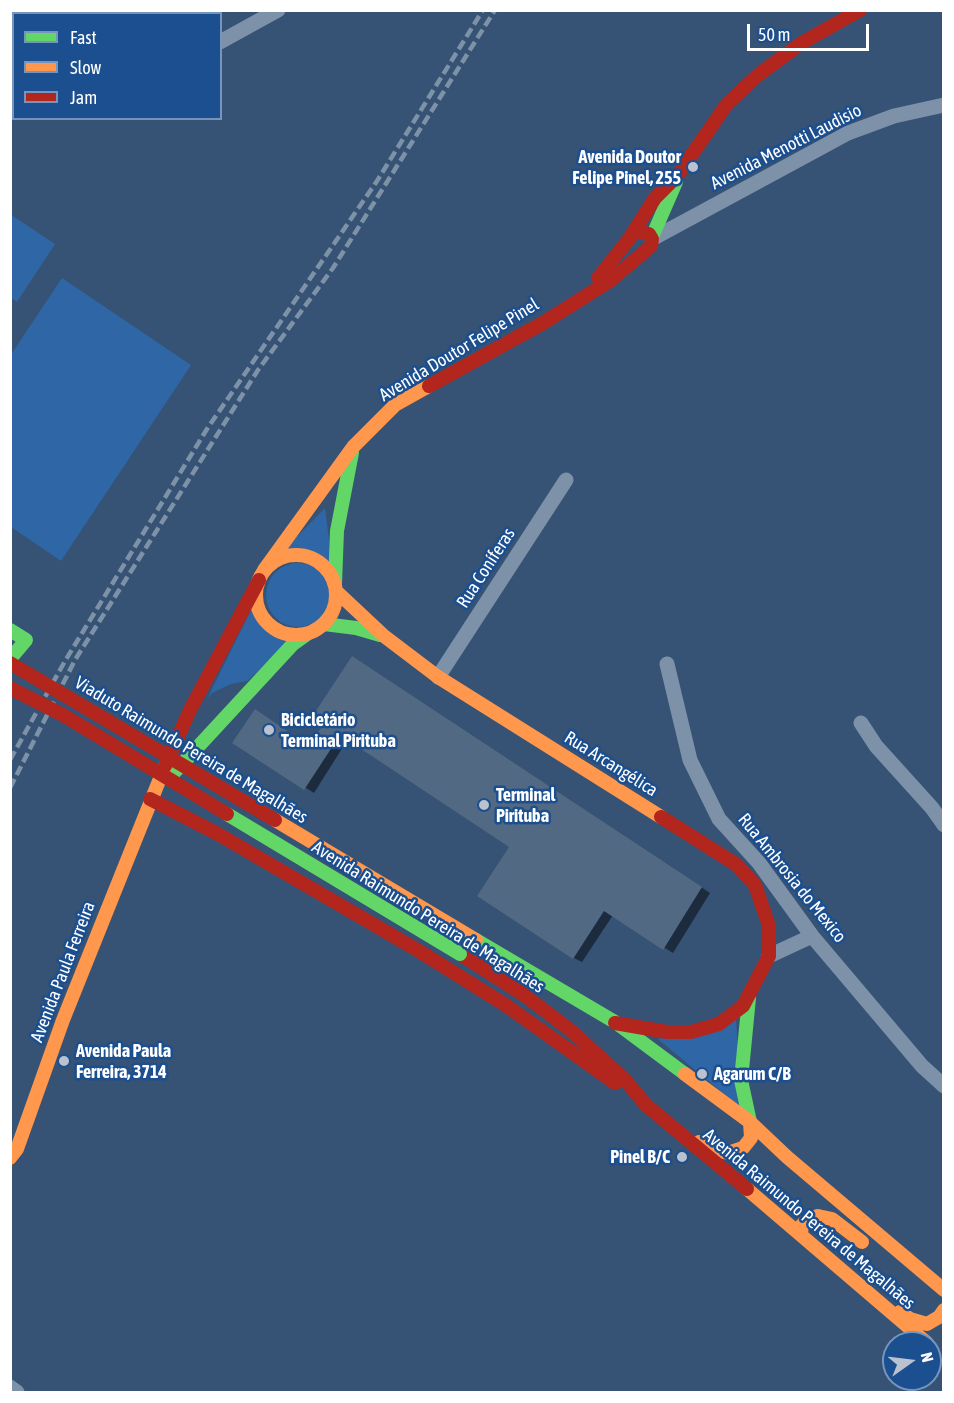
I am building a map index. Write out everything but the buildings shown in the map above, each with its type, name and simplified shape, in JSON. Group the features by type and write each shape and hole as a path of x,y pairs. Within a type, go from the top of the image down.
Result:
{"main road":[{"name":"Avenida Doutor Felipe Pinel","path":"590,292 599,276 633,235 655,198 677,176 727,104 758,75 800,44 860,10"},
{"name":"Avenida Doutor Felipe Pinel","path":"652,238 677,176"},
{"path":"645,231 652,238 649,249 642,252 633,249 633,235 645,231"},
{"name":"Avenida Doutor Felipe Pinel","path":"150,799 190,710 261,575 353,447 396,405 543,322 611,280 642,252"},
{"path":"353,447 337,531 335,604 324,624 293,644 150,799 218,834 419,951 507,1006 646,1104"},
{"path":"307,634 286,634 267,623 256,603 261,575 284,557 307,556 327,570 335,587"},
{"name":"Rua Arcangélica","path":"335,587 384,636 438,677 737,865 755,885 769,926 769,956"},
{"name":"Rua Arcangélica","path":"324,624 357,628 384,636"},
{"path":"10,630 27,640 10,661"},
{"name":"Viaduto Raimundo Pereira de Magalhães","path":"10,661 476,940"},
{"name":"Avenida Raimundo Pereira de Magalhães","path":"10,688 73,722 460,954 524,995 570,1030 671,1126 801,1233 913,1331"},
{"name":"Avenida Paula Ferreira","path":"10,1158 17,1149 63,1020 150,799"},
{"name":"Avenida Raimundo Pereira de Magalhães","path":"476,940 615,1022 750,1122 787,1158 915,1268 944,1290"},
{"path":"615,1022 667,1032 706,1030 732,1016 743,1006 769,956"},
{"path":"671,1126 713,1150 728,1153 743,1148 751,1138 741,1071 742,1042 750,994"},
{"path":"801,1233 802,1225 808,1219 818,1216 832,1219 874,1251"},
{"path":"891,1264 900,1268 915,1268"},
{"path":"867,1291 921,1323 934,1322 944,1310"}],"street":[{"path":"222,41 278,10"},
{"name":"Avenida Menotti Laudisio","path":"652,238 848,133 894,116 944,105"},
{"name":"Rua Coníferas","path":"438,677 566,480"},
{"name":"Rua Ambrosia do Mexico","path":"667,664 690,760 719,819 759,863 812,936 922,1066 944,1086"},
{"path":"861,723 876,746 938,810 944,825"},
{"path":"719,819 721,854"},
{"path":"769,956 812,936"},
{"path":"10,1387 17,1392"}],"shaded area":[{"path":"10,214 55,244 17,302 11,298"},
{"path":"62,278 191,365 61,561 11,527 10,356"},
{"path":"325,508 333,571 321,558 306,551 289,550 279,555"},
{"path":"298,563 316,569 324,577 330,595 324,613 316,621 298,627 280,621 272,613 266,595 272,577 280,569"},
{"path":"254,604 257,616 266,627 289,644 247,681 231,684 212,693 207,699"},
{"path":"736,1019 742,1109 658,1039"}],"railway":[{"path":"10,760 65,661 207,429 377,181 483,10"},
{"path":"10,788 75,660 258,370 333,268 495,10"}],"traffic: fast":[{"path":"652,237 676,182"},
{"path":"335,584 337,531 352,453"},
{"path":"324,624 356,628 380,635"},
{"path":"10,630 26,640 10,659"},
{"path":"171,776 293,644 307,634"},
{"path":"227,814 460,954"},
{"path":"476,940 615,1022 685,1074"},
{"path":"749,998 741,1080 750,1122"}],"traffic: slow":[{"path":"264,570 353,447 395,405 429,386"},
{"path":"296,555 311,558 324,567 333,580 336,595 333,610 324,623 311,632 296,635 281,632 268,623 259,610 256,595 259,580 268,567 281,558 296,555"},
{"path":"336,591 384,636 438,677 661,817"},
{"path":"10,1158 17,1149 63,1020 165,766"},
{"path":"275,820 476,940"},
{"path":"685,1074 750,1122 787,1157 944,1290"},
{"path":"699,1142 713,1150 728,1153 743,1148 751,1138 750,1122"},
{"path":"747,1189 913,1331"},
{"path":"801,1233 802,1225 808,1219 818,1216 832,1219 862,1242"},
{"path":"900,1312 910,1319 927,1324 939,1317 944,1310"}],"traffic: jam":[{"path":"598,278 629,239 655,198 677,176 727,104 758,75 800,44 860,10"},
{"path":"429,386 543,323 611,280 651,246 652,239 649,234 636,231"},
{"path":"165,766 190,710 259,580"},
{"path":"10,663 275,820"},
{"path":"10,688 63,715 227,814"},
{"path":"150,799 218,834 419,951 507,1006 615,1083"},
{"path":"615,1023 667,1032 691,1032 719,1024 743,1006 769,956 769,926 755,885 737,865 661,817"},
{"path":"460,954 524,995 570,1030 625,1080 646,1105 747,1189"}],"place":[{"name":"Avenida Doutor Felipe Pinel, 255","path":"693,167"},
{"name":"Bicicletário Terminal Pirituba","path":"269,730"},
{"name":"Terminal Pirituba","path":"484,805"},
{"name":"Avenida Paula Ferreira, 3714","path":"64,1061"},
{"name":"Agarum C/B","path":"702,1074"},
{"name":"Pinel B/C","path":"682,1157"}]}
